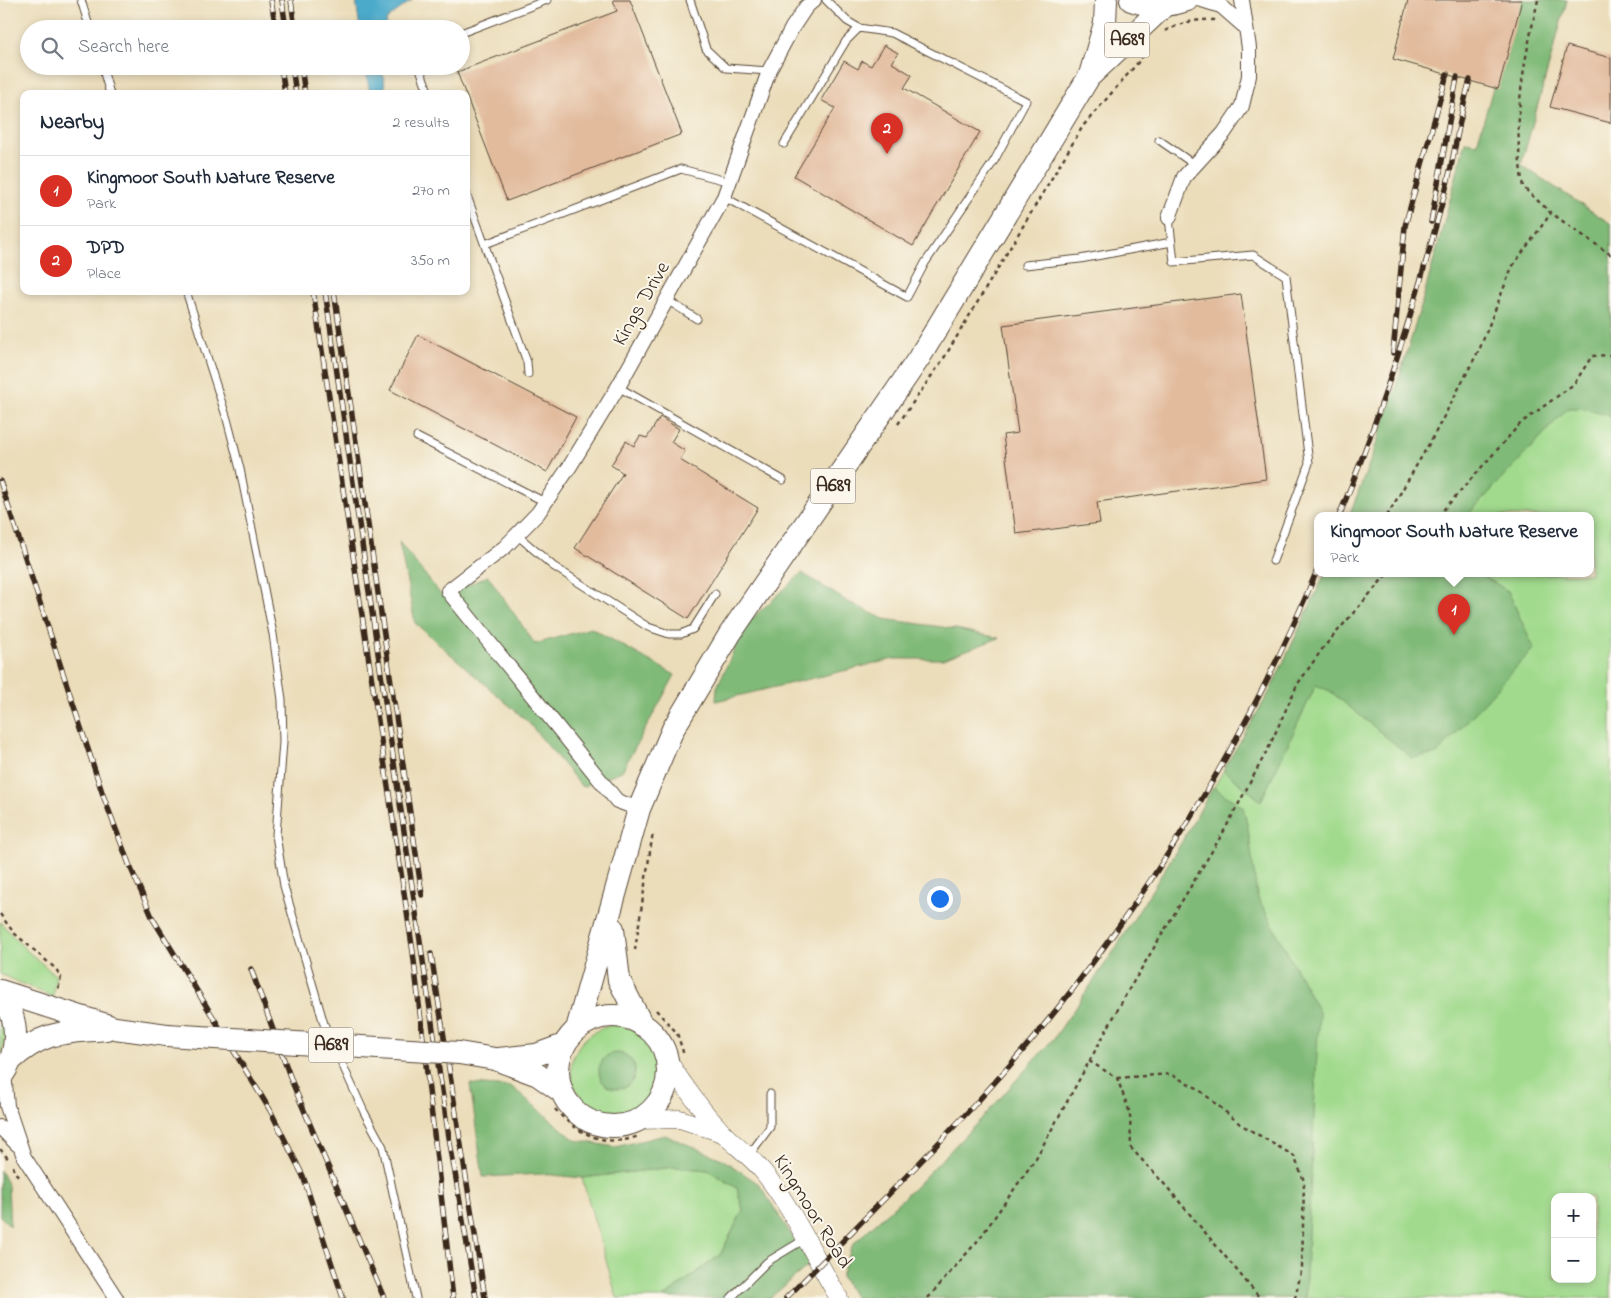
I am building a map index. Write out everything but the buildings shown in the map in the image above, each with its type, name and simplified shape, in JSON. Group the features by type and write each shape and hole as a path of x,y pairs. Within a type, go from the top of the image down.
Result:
{"highway":[{"name":"A689","path":"557,1099 558,1069 571,1037 612,913 639,809 673,729 730,634 919,358 1090,75 1105,23 1106,0"},
{"name":"A689","path":"1132,0 1149,5 1165,5 1187,0"},
{"name":"A689","path":"1090,75 1145,34 1165,5"},
{"name":"A689","path":"0,991 115,1028 167,1034 459,1053 495,1059 538,1075 557,1099 594,1123 638,1128 663,1095 676,1059 660,1043 647,1015 622,990 617,975 612,913"},
{"path":"0,995 14,1022 14,1047 5,1070"},
{"name":"A689","path":"495,1059 536,1055 571,1037 594,1019 647,1015"},
{"name":"A689","path":"5,1070 28,1045 49,1034 115,1028"}],"street":[{"name":"Kings Drive","path":"639,809 617,801 448,591 505,547 545,502 618,386 724,197 731,182 769,71 792,28 806,7 814,0"},
{"path":"1202,0 1221,6 1244,27"},
{"path":"1169,218 1184,176 1224,133 1242,106 1249,76 1249,48 1244,27 1242,0"},
{"name":"Kingmoor Road","path":"676,1059 681,1082 722,1133 749,1155 784,1201 839,1298"},
{"path":"5,1070 7,1106 19,1146 49,1198 116,1298"},
{"name":"Kingmoor Road","path":"638,1128 680,1119 722,1133"},
{"path":"0,1127 19,1146"}],"lane":[{"path":"80,0 87,20"},
{"path":"470,30 547,0"},
{"path":"690,0 706,49 726,68 769,71"},
{"path":"724,197 907,297 925,263 994,161 1026,101 892,33 858,28 847,21 826,0"},
{"path":"784,144 846,41 858,28"},
{"path":"105,75 109,90"},
{"path":"422,75 427,90"},
{"path":"1159,140 1194,165"},
{"path":"485,244 681,169 731,182"},
{"path":"470,204 527,362 528,374"},
{"path":"1169,218 1174,262 1253,256 1286,276 1309,463 1273,561"},
{"path":"1025,265 1080,258 1172,242"},
{"path":"187,295 238,460 273,634 282,700 283,742 276,835 284,886 324,1024 364,1112 383,1147 416,1298"},
{"path":"667,300 697,319"},
{"path":"618,386 783,480"},
{"path":"417,437 545,502"},
{"path":"517,535 553,566 648,628 669,634 681,634 693,629 715,594"},
{"path":"749,1155 770,1127 770,1094"},
{"path":"731,1298 767,1262 805,1239"}],"path":[{"path":"1538,0 1523,67 1517,122 1519,164 1523,187 1551,213 1611,255"},
{"path":"894,430 944,358 1083,126 1141,59 1145,34 1182,22 1214,20 1221,6"},
{"path":"1389,512 1432,439 1480,348 1512,267 1551,213"},
{"path":"1442,512 1521,423 1574,384 1592,356 1611,355"},
{"path":"928,1298 980,1238 1036,1158 1089,1061 1224,831 1269,747 1298,685 1323,648 1383,577"},
{"path":"635,950 653,828"},
{"path":"0,914 14,933 56,970 61,978 56,997"},
{"path":"647,1015 677,1033 676,1059"},
{"path":"1089,1061 1117,1078 1170,1074 1197,1088 1240,1124 1294,1156 1304,1181 1302,1268 1294,1298"},
{"path":"1117,1078 1130,1113 1131,1148 1167,1187 1260,1298"},
{"path":"557,1099 577,1130 595,1138 614,1141 638,1128"},
{"path":"0,1149 13,1164"}],"green space":[{"path":"1518,0 1567,0 1521,165 1611,224 1611,417 1590,410 1568,408 1471,512 1351,512 1399,378 1440,237 1465,142 1477,144"},
{"path":"1567,0 1521,165 1611,224 1611,1298 855,1298 841,1276 853,1244 913,1189 988,1112 1055,1037 1112,954 1180,845 1269,693 1324,577 1594,577 1594,512 1351,512 1399,378 1440,237 1465,142 1477,144 1489,104"},
{"path":"399,542 442,596 488,576 535,644 591,628 675,675 622,771 582,787 528,722 415,623"},
{"path":"802,573 848,602 884,619 956,629 999,638 943,659 894,659 716,701 717,687 746,624"},
{"path":"1324,577 1485,577 1508,591 1534,648 1437,754 1412,758 1330,691 1316,685 1261,801 1223,770 1269,693"},
{"path":"1213,787 1243,807 1248,828 1257,896 1319,1012 1305,1298 855,1298 841,1276 853,1244 913,1189 988,1112 1055,1037 1112,954 1180,845"},
{"path":"0,922 24,948 56,976 53,997 0,974"},
{"path":"0,1012 6,1034 0,1058"},
{"path":"613,1025 635,1031 650,1042 658,1058 658,1076 653,1092 642,1105 626,1113 605,1112 592,1107 578,1094 572,1079 573,1057 578,1048 592,1033","holes":["625,1055 635,1069 633,1080 601,1078 600,1071 603,1060"]},
{"path":"617,1053 630,1058 635,1071 630,1084 617,1089 604,1084 599,1071 604,1058"},
{"path":"470,1084 512,1087 575,1140 615,1147 665,1135 722,1159 759,1184 810,1264 770,1298 663,1298 720,1255 743,1210 737,1188 708,1170 674,1167 582,1178 542,1174 483,1177"},
{"path":"674,1167 708,1170 737,1188 743,1210 720,1255 663,1298 617,1298 582,1178"},
{"path":"0,1170 8,1186 10,1226 0,1216"}],"water":[{"path":"356,0 412,0 387,20 359,20"},
{"path":"367,75 383,75 385,90 369,90"}],"railway":[{"path":"271,0 274,20"},
{"path":"282,0 285,20"},
{"path":"291,0 294,20"},
{"path":"1393,353 1405,226 1447,74"},
{"path":"282,75 284,90"},
{"path":"293,75 295,90"},
{"path":"302,75 304,90"},
{"path":"1431,222 1457,77"},
{"path":"1341,512 1370,437 1410,315 1445,192 1470,80"},
{"path":"314,295 413,952 453,1298"},
{"path":"326,295 447,1125 476,1298"},
{"path":"335,295 422,895"},
{"path":"0,481 103,795 129,864 153,919 270,1110 303,1176 343,1298"},
{"path":"786,1298 824,1261 982,1096 1072,990 1108,941 1143,891 1209,787 1267,679 1314,577"},
{"path":"431,954 485,1298"},
{"path":"251,969 292,1082 384,1298"}],"place":[{"name":"DPD","path":"887,154"},
{"name":"Kingmoor South Nature Reserve","path":"1454,635"}]}
